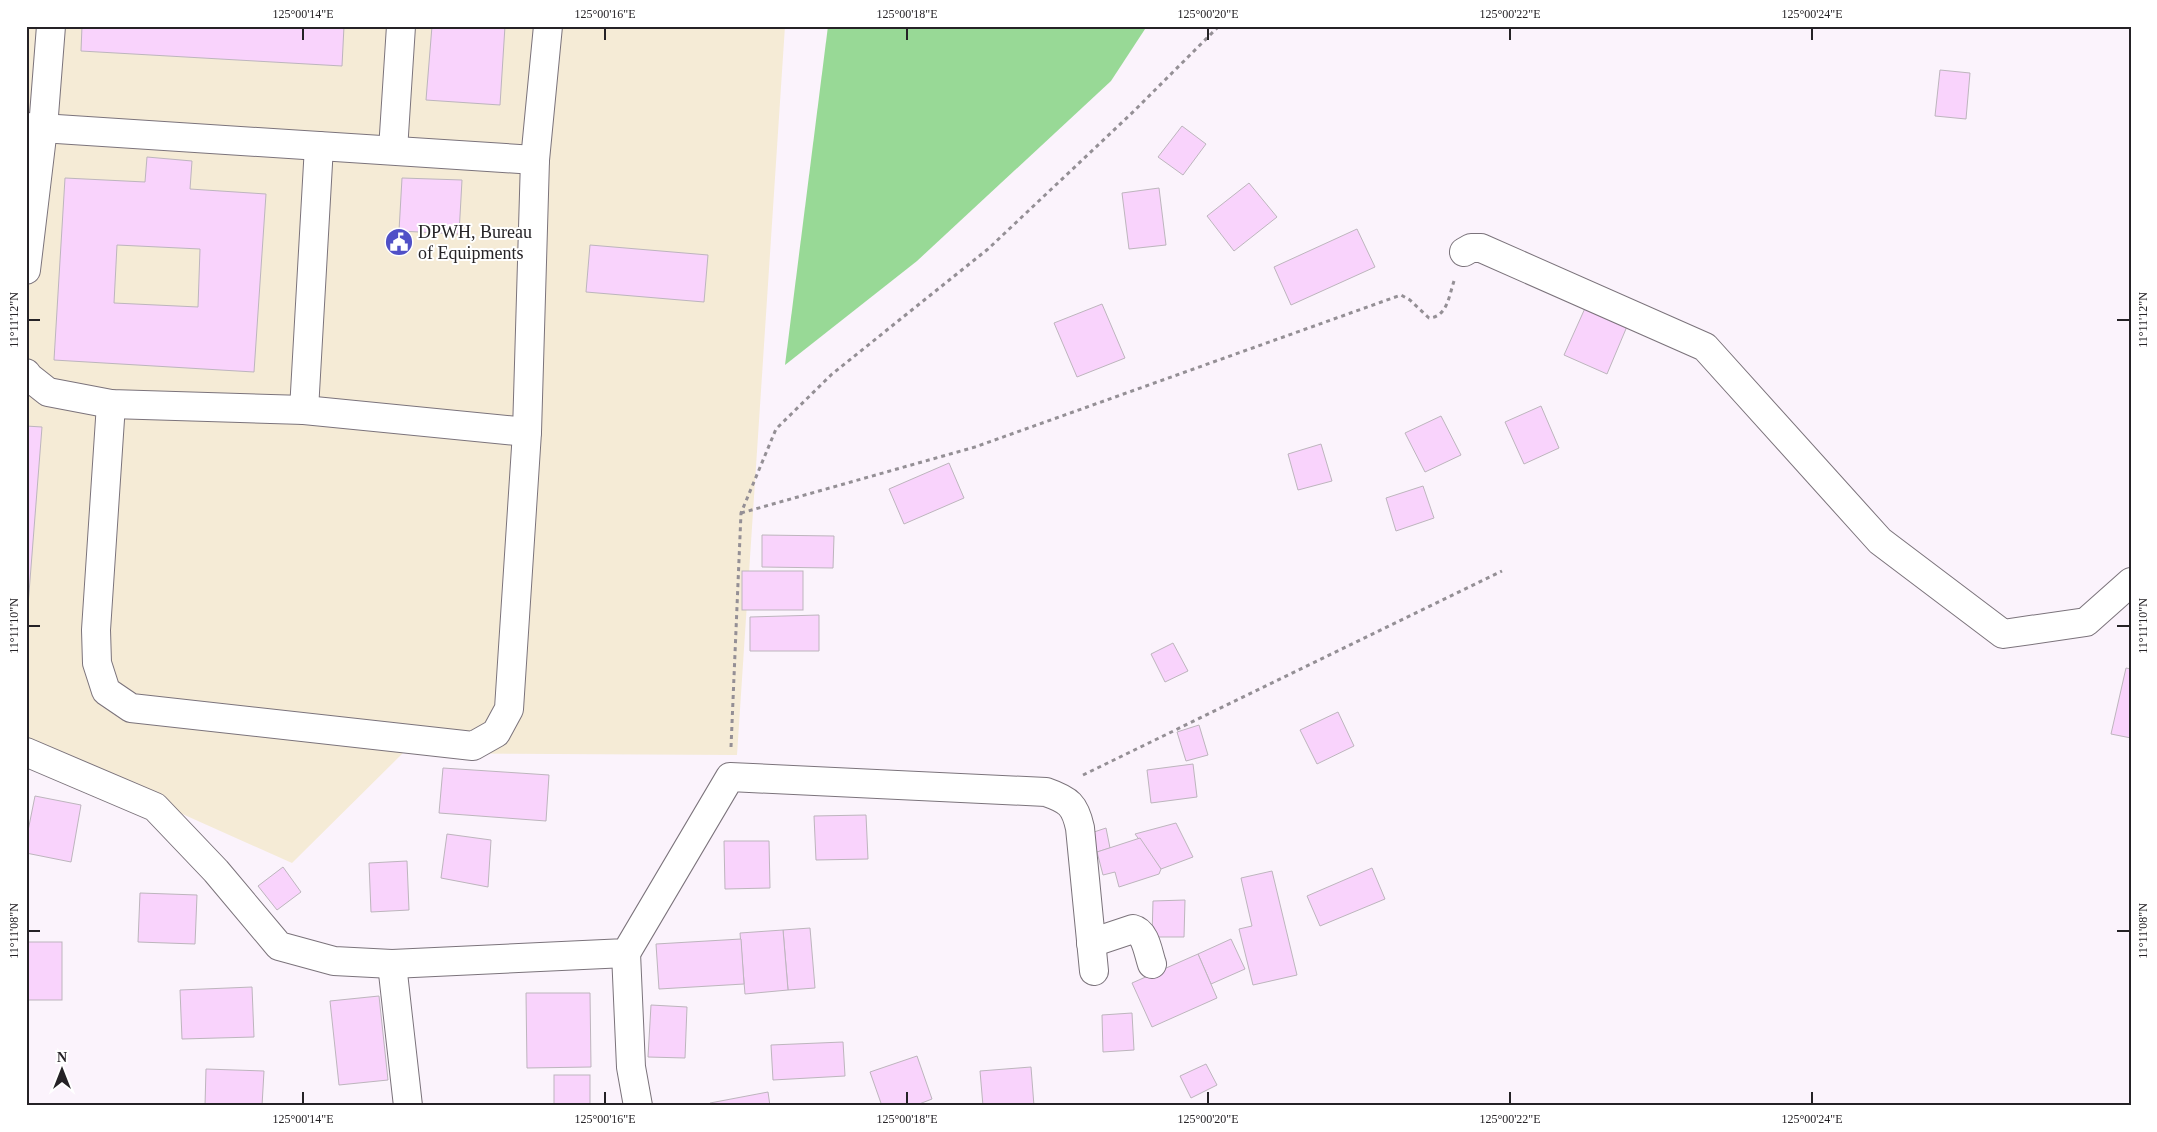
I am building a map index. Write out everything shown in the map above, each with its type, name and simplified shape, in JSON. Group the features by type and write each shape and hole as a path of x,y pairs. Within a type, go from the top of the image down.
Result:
{"street":[{"path":"26,270 35,128 51,26"},
{"path":"393,150 401,26"},
{"path":"111,404 96,630 97,663 106,691 131,708 473,746 496,733 509,710 527,432 535,160 548,26"},
{"path":"35,128 535,160"},
{"path":"304,410 319,146"},
{"path":"1464,252 1472,248 1481,248 1705,346 1880,541 2003,634 2086,622 2131,582"},
{"path":"26,373 48,392 111,404 304,410 527,432"},
{"path":"26,752 155,807 216,871 279,946 334,961 392,964 626,953"},
{"path":"638,1106 631,1067 626,953 730,777 1046,792 1062,798 1076,812 1080,828 1094,971"},
{"path":"1091,943 1137,930 1142,934 1152,964"},
{"path":"392,964 408,1106"}],"path":[{"path":"730,777 741,513 776,429 832,374 988,249 1134,111 1218,26"},
{"path":"741,513 975,447 1401,295 1410,300 1429,318 1437,317 1443,314 1464,252"},
{"path":"1062,798 1076,780 1089,771 1502,572"}],"shaded area":[{"name":"DPWH, Bureau of Equipments","path":"26,26 785,26 737,755 403,753 292,863 26,744"}],"green space":[{"path":"828,26 1147,26 1111,81 917,261 785,365"}],"building":[{"path":"82,26 344,26 342,66 81,51"},
{"path":"432,26 505,26 500,105 426,100"},
{"path":"1940,70 1970,73 1966,119 1935,116"},
{"path":"1182,126 1206,144 1183,175 1158,157"},
{"path":"147,157 192,161 190,189 266,194 254,372 54,360 65,178 145,182","holes":["117,245 200,249 198,307 114,303"]},
{"path":"402,178 462,180 459,234 399,231"},
{"path":"1249,183 1277,217 1234,251 1207,216"},
{"path":"1159,188 1166,245 1129,249 1122,193"},
{"path":"1357,229 1375,267 1291,305 1274,267"},
{"path":"590,245 708,255 704,302 586,292"},
{"path":"1102,304 1125,358 1077,377 1054,323"},
{"path":"1586,306 1628,324 1607,374 1564,355"},
{"path":"1541,406 1559,448 1524,464 1505,422"},
{"path":"1441,416 1461,455 1425,472 1405,433"},
{"path":"26,426 42,427 26,631"},
{"path":"1321,444 1332,481 1298,490 1288,454"},
{"path":"949,463 964,498 904,524 889,489"},
{"path":"1423,486 1434,518 1396,531 1386,498"},
{"path":"762,535 834,536 833,568 762,567"},
{"path":"742,571 803,571 803,610 742,610"},
{"path":"819,615 819,651 750,651 750,617"},
{"path":"1173,643 1188,671 1165,682 1151,654"},
{"path":"2126,668 2131,669 2131,738 2111,734"},
{"path":"1338,712 1354,746 1317,764 1300,730"},
{"path":"1199,725 1208,755 1186,761 1177,732"},
{"path":"1193,764 1197,797 1151,803 1147,770"},
{"path":"443,768 549,775 546,821 439,813"},
{"path":"35,796 81,805 71,862 26,853 26,841"},
{"path":"866,815 868,859 816,860 814,816"},
{"path":"1176,823 1193,857 1161,869 1135,834"},
{"path":"1106,828 1110,848 1097,852 1091,833"},
{"path":"447,834 491,840 488,887 441,878"},
{"path":"1140,838 1161,869 1159,874 1119,887 1115,872 1103,875 1097,852"},
{"path":"724,841 769,841 770,888 725,889"},
{"path":"407,861 409,910 371,912 369,863"},
{"path":"283,867 301,892 277,910 258,886"},
{"path":"1372,868 1385,899 1320,926 1307,896"},
{"path":"1272,871 1297,975 1253,985 1239,929 1252,926 1241,878"},
{"path":"140,893 197,895 195,944 138,942"},
{"path":"1185,900 1184,937 1152,937 1153,901"},
{"path":"810,928 815,988 788,990 783,930"},
{"path":"783,930 788,990 745,994 740,933"},
{"path":"741,939 744,984 659,989 656,944"},
{"path":"1231,939 1245,969 1211,984 1198,954"},
{"path":"26,942 62,942 62,1000 26,1000"},
{"path":"1198,954 1217,998 1152,1027 1132,983"},
{"path":"252,987 254,1037 182,1039 180,990"},
{"path":"526,993 590,993 591,1067 527,1068"},
{"path":"379,996 388,1080 339,1085 330,1001"},
{"path":"651,1005 687,1007 685,1058 648,1057"},
{"path":"1132,1013 1134,1050 1103,1052 1102,1015"},
{"path":"843,1042 845,1076 773,1080 771,1045"},
{"path":"917,1056 932,1099 914,1106 882,1106 870,1072"},
{"path":"1206,1064 1217,1085 1191,1098 1180,1076"},
{"path":"1031,1067 1034,1106 983,1106 980,1071"},
{"path":"206,1069 264,1071 262,1106 205,1106"},
{"path":"554,1075 590,1075 590,1106 554,1106"},
{"path":"768,1092 770,1106 710,1106 710,1103"}],"place":[{"name":"DPWH, Bureau of Equipments","path":"399,242"}]}
